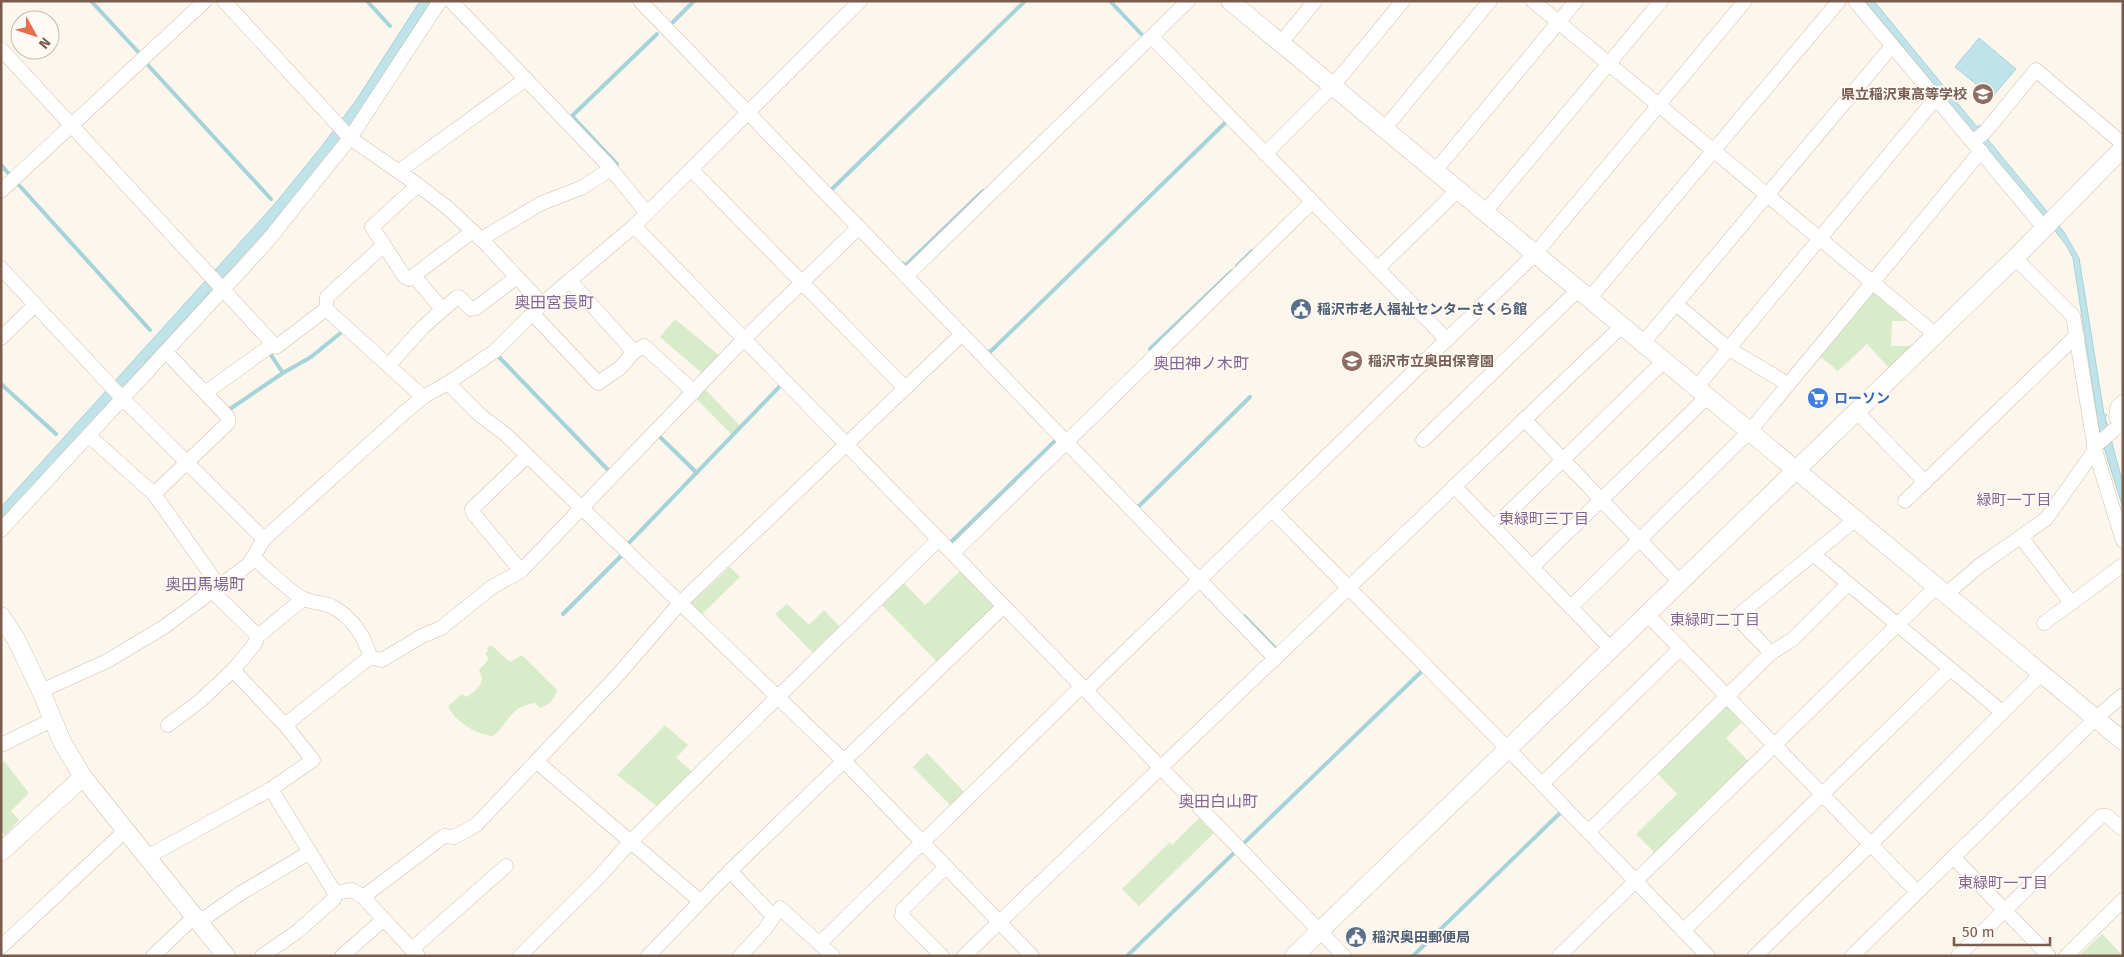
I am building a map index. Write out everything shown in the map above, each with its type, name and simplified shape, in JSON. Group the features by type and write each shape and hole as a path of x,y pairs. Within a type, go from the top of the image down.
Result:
{"street":[{"path":"1,191 205,1"},
{"path":"224,1 349,137 418,185 477,235 517,277 538,309 598,383 620,368 634,352 644,346 694,392"},
{"path":"1,530 89,436 121,398 166,352 222,287 265,244 349,137 440,1"},
{"path":"451,1 610,169 647,213"},
{"path":"640,1 1275,658"},
{"path":"41,691 106,661 164,627 249,564 264,539 423,397 448,383 495,351 538,309 634,226 860,1"},
{"path":"906,276 1188,1"},
{"path":"1230,1 2123,741"},
{"path":"1280,44 1315,1"},
{"path":"1265,154 1332,87 1403,1"},
{"path":"1384,130 1490,1"},
{"path":"1533,1 1936,335"},
{"path":"1434,171 1576,1"},
{"path":"1485,212 1661,1"},
{"path":"820,943 922,842 1200,580 1535,254 1745,1"},
{"path":"1423,440 1584,295 1714,151 1839,1"},
{"path":"1856,1 1936,98 1979,141 2050,223"},
{"path":"1152,37 1447,340"},
{"path":"1642,343 1892,46"},
{"path":"1,49 222,287 276,348 326,309 327,297 384,246"},
{"path":"1571,607 1749,432 1873,282 1979,141 2036,70 2123,144"},
{"path":"398,171 526,79"},
{"path":"1532,567 1601,500 1702,392 1729,349 1936,98"},
{"path":"1294,956 1857,412 2015,258 2123,148"},
{"path":"418,185 372,226 404,276 409,279 477,235 542,203 581,188 610,169"},
{"path":"691,169 905,388"},
{"path":"1377,269 1458,190"},
{"path":"953,553 1312,202"},
{"path":"634,226 1344,956"},
{"path":"370,657 382,660 422,636 441,628 492,587 521,571 744,339 858,227"},
{"path":"2015,258 2073,316 2096,446 2123,541"},
{"path":"1,268 121,398 264,539"},
{"path":"414,276 442,310"},
{"path":"388,365 456,298 460,297 471,309 476,308 517,277"},
{"path":"570,281 634,352"},
{"path":"1676,304 1729,349 1788,384"},
{"path":"1,338 35,305"},
{"path":"326,309 423,397"},
{"path":"964,956 1622,326"},
{"path":"362,897 444,836 454,837 476,825 617,676 680,603 962,334"},
{"path":"1905,501 2077,335"},
{"path":"205,393 273,344"},
{"path":"154,494 228,422 228,417 166,352"},
{"path":"1494,527 1664,361"},
{"path":"448,383 481,416 505,434 844,761 1032,956"},
{"path":"1559,956 1898,625 1941,591 2046,519 2096,446 2123,422 2116,417 2118,406 2123,402"},
{"path":"1857,412 1925,482"},
{"path":"1524,419 1681,583"},
{"path":"89,436 154,494 216,588 258,636"},
{"path":"521,571 473,514 472,509 527,456"},
{"path":"1454,486 1612,650"},
{"path":"1272,510 1509,750 1708,956"},
{"path":"1771,653 1742,623 1741,613 1855,520"},
{"path":"2021,537 2071,603"},
{"path":"520,956 631,841 939,539"},
{"path":"1813,554 2002,712"},
{"path":"253,557 303,599 329,606 340,612 356,628 366,644 370,657"},
{"path":"2044,623 2123,565"},
{"path":"1588,832 1771,653 1793,639 1848,584"},
{"path":"168,725 200,701 233,670 254,645 258,636 303,599"},
{"path":"648,956 730,871 1004,606"},
{"path":"1648,614 1917,892"},
{"path":"4,624 16,639 41,691 62,742 83,777 226,956"},
{"path":"1542,784 1681,648"},
{"path":"285,725 370,657"},
{"path":"1684,931 1950,669"},
{"path":"147,857 271,789 313,760 285,725 233,670"},
{"path":"1755,956 2041,674"},
{"path":"1852,956 2095,719 2123,695"},
{"path":"1,745 52,720"},
{"path":"537,762 700,901"},
{"path":"1,852 83,777"},
{"path":"262,956 298,931 334,899 335,893 271,789"},
{"path":"1958,956 2101,816 2108,816 2123,829"},
{"path":"1,947 126,830"},
{"path":"153,956 197,919 310,852"},
{"path":"1953,856 2049,956"},
{"path":"335,893 352,890 362,897 414,953 506,866"},
{"path":"942,956 902,916 903,909 946,867"},
{"path":"730,871 773,916"},
{"path":"2066,956 2123,900"},
{"path":"740,956 765,929 780,908 833,956"},
{"path":"342,956 384,919"}],"green space":[{"path":"1876,292 1910,321 1892,321 1891,346 1912,346 1890,369 1867,344 1838,371 1818,355 1870,294"},
{"path":"675,319 720,356 704,375 660,337"},
{"path":"704,388 740,426 732,435 695,397"},
{"path":"730,567 740,577 701,615 690,604"},
{"path":"960,571 997,609 939,664 880,603 902,581 925,605"},
{"path":"787,604 809,625 824,610 842,629 815,655 775,614"},
{"path":"491,645 510,662 522,655 557,690 553,699 543,707 540,708 535,703 520,708 493,736 473,730 461,722 455,717 448,706 462,694 466,697 479,687 482,678 479,670 489,659 485,654 488,651 487,648"},
{"path":"1722,706 1729,706 1743,721 1726,738 1749,762 1656,854 1636,834 1677,794 1656,772"},
{"path":"665,725 688,745 676,758 694,773 658,807 617,775"},
{"path":"927,753 967,795 953,808 913,767"},
{"path":"4,761 29,793 11,811 19,820 5,835 1,831 1,764"},
{"path":"1199,818 1214,833 1139,906 1122,889 1170,842 1172,845"},
{"path":"2102,934 2123,956 2079,956"}],"water":[{"path":"420,1 431,1 352,123 313,174 267,229 1,521 1,507 273,206 322,146 357,99"},
{"path":"1865,1 1874,1 1977,127 1980,125 1985,136 2064,232 2079,258 2104,414 2107,415 2105,417 2123,484 2123,508 2100,435 2073,258 2066,245 2049,223"},
{"path":"1979,38 2016,69 1992,97 1955,67"}],"waterway":[{"path":"91,1 141,55"},
{"path":"367,1 390,26"},
{"path":"671,24 694,1"},
{"path":"831,190 1025,1"},
{"path":"1110,1 1144,37 1142,39"},
{"path":"617,164 572,116 657,34"},
{"path":"146,63 271,199"},
{"path":"987,351 989,353 1225,123"},
{"path":"1,165 10,175"},
{"path":"18,184 150,330"},
{"path":"902,263 905,266 983,191"},
{"path":"1237,266 1252,251"},
{"path":"1150,349 1232,271"},
{"path":"227,411 283,373 311,357 343,331"},
{"path":"269,352 283,373"},
{"path":"499,357 610,472"},
{"path":"1,384 56,434"},
{"path":"626,546 782,384"},
{"path":"1138,507 1250,397"},
{"path":"660,437 697,473"},
{"path":"951,542 1057,439"},
{"path":"563,614 622,555"},
{"path":"1244,616 1276,649"},
{"path":"1243,844 1423,670"},
{"path":"1413,956 1561,812 1563,814"},
{"path":"1127,956 1235,852"}],"place":[{"name":"県立稲沢東高等学校","path":"1983,94"},
{"name":"稲沢市老人福祉センターさくら館","path":"1301,309"},
{"name":"稲沢市立奥田保育園","path":"1352,361"},
{"name":"ローソン","path":"1818,398"},
{"name":"稲沢奥田郵便局","path":"1356,937"}],"district":[{"name":"奥田宮長町","path":"554,302"},
{"name":"奥田神ノ木町","path":"1201,363"},
{"name":"緑町一丁目","path":"2014,500"},
{"name":"東緑町三丁目","path":"1544,519"},
{"name":"奥田馬場町","path":"205,584"},
{"name":"東緑町二丁目","path":"1715,620"},
{"name":"奥田白山町","path":"1218,801"},
{"name":"東緑町一丁目","path":"2003,883"}]}
